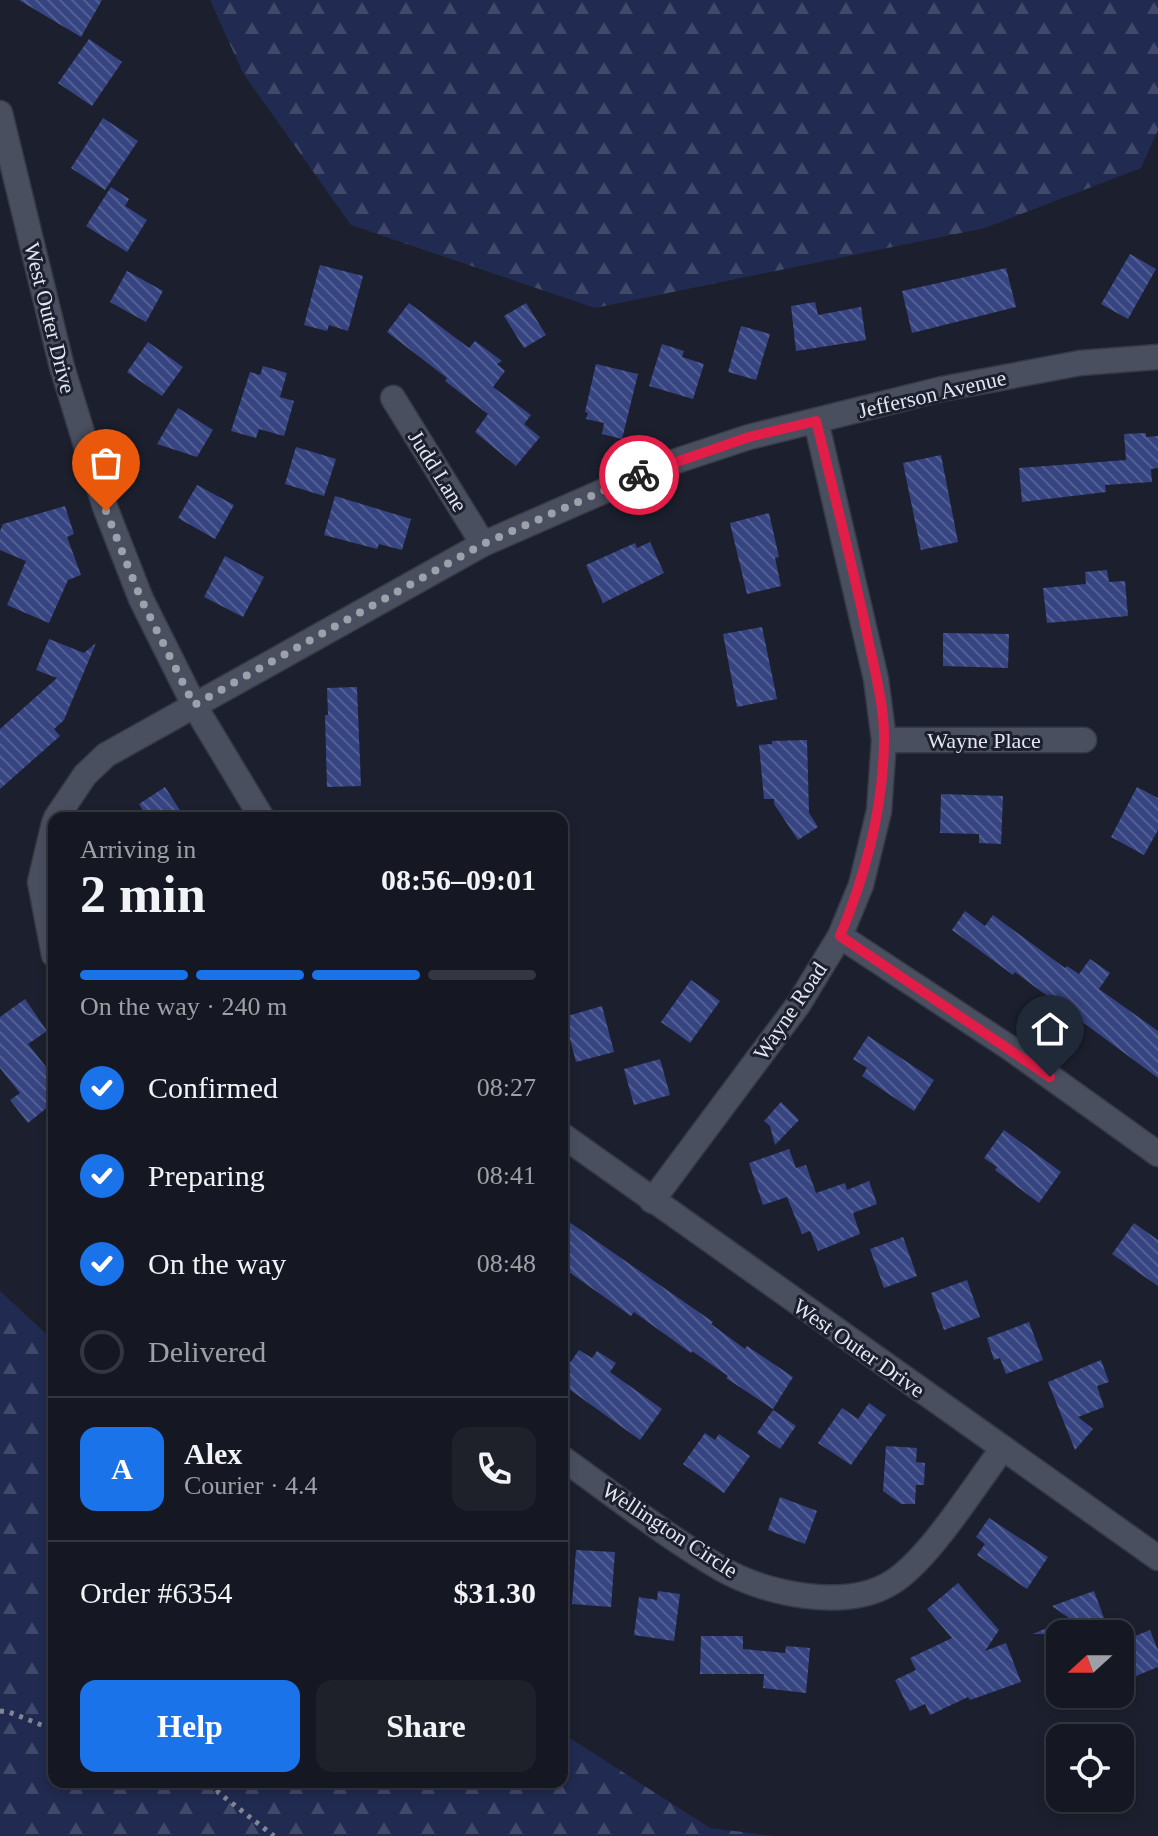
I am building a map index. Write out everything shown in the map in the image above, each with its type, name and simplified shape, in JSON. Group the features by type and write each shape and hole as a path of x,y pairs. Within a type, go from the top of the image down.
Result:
{"street":[{"name":"West Outer Drive","path":"0,113 62,367 105,507 141,599 194,705 258,812"},
{"name":"Jefferson Avenue","path":"194,705 483,544 661,466 749,437 942,389 1080,363 1158,357"},
{"name":"Judd Lane","path":"393,398 483,544"},
{"name":"Wayne Road","path":"652,1201 798,1005 840,936 861,885 879,811 884,740 876,679 816,421"},
{"path":"60,812 85,775 106,755 194,705"},
{"name":"Wayne Place","path":"884,740 1084,740"},
{"path":"48,849 40,882 48,924"},
{"path":"840,936 1010,1048 1158,1154"},
{"name":"West Outer Drive","path":"568,1139 1158,1558"},
{"name":"Wellington Circle","path":"568,1462 724,1570 783,1592 826,1598 853,1597 884,1587 902,1575 920,1559 1003,1448"}],"path":[{"path":"0,1711 48,1728"},
{"path":"215,1788 274,1836"}],"green space":[{"path":"210,0 1158,0 1158,130 1141,168 985,228 595,308 351,225 243,73"},
{"path":"0,1291 48,1335 48,1788 568,1788 568,1737 710,1828 774,1836 0,1836"}],"building":[{"path":"19,0 102,0 81,37"},
{"path":"89,39 122,62 92,106 58,83"},
{"path":"103,118 138,141 105,190 71,168"},
{"path":"111,187 129,199 125,206 147,220 127,252 86,226"},
{"path":"1130,254 1156,269 1128,319 1101,304"},
{"path":"320,265 363,276 348,331 329,325 327,331 304,325"},
{"path":"1006,268 1016,307 912,333 902,291"},
{"path":"127,271 163,291 146,322 110,302"},
{"path":"815,302 818,315 861,307 866,340 796,351 791,306"},
{"path":"409,303 469,348 475,341 502,361 497,364 505,371 493,387 531,415 524,424 540,437 516,466 475,432 488,414 387,332"},
{"path":"526,303 546,335 524,348 504,316"},
{"path":"741,326 770,334 756,380 728,372"},
{"path":"148,342 183,367 162,396 127,372"},
{"path":"662,344 684,351 682,357 704,364 693,399 649,386"},
{"path":"596,364 638,374 622,439 602,434 604,423 586,419"},
{"path":"263,366 287,373 280,397 294,401 284,436 259,429 256,438 231,431 250,372 260,375"},
{"path":"178,408 213,430 197,457 157,444"},
{"path":"1146,433 1146,437 1158,436 1158,468 1151,469 1152,482 1105,485 1106,492 1022,502 1019,468 1126,460 1124,434"},
{"path":"296,447 336,459 324,496 285,484"},
{"path":"941,455 958,542 921,550 903,463"},
{"path":"197,485 234,505 215,539 178,518"},
{"path":"335,496 411,519 402,550 379,544 377,549 324,535"},
{"path":"65,506 74,534 67,537 81,575 68,580 49,623 7,605 26,561 0,550 0,531 3,524"},
{"path":"769,513 779,557 775,558 781,586 747,594 730,523"},
{"path":"650,542 664,573 603,603 586,565 635,543 637,548"},
{"path":"225,556 264,577 243,617 204,597"},
{"path":"1107,570 1109,582 1125,581 1128,616 1047,623 1043,588 1086,584 1085,572"},
{"path":"762,627 777,699 737,707 723,634"},
{"path":"943,633 1009,634 1008,668 943,666"},
{"path":"49,639 84,653 96,643 64,720 54,729 60,736 0,789 0,729 57,678 36,670"},
{"path":"357,687 361,786 327,787 327,688"},
{"path":"807,740 809,813 818,827 798,840 774,804 774,799 764,799 759,745 772,744 772,741"},
{"path":"165,787 181,812 144,812 139,804"},
{"path":"1137,787 1158,798 1158,830 1144,855 1111,837"},
{"path":"941,794 1003,796 1001,844 979,843 979,834 940,833"},
{"path":"965,911 985,926 993,915 1065,968 1067,966 1079,974 1090,959 1110,973 1099,989 1158,1031 1158,1078 1015,972 1013,975 952,930"},
{"path":"691,980 720,1001 690,1043 661,1022"},
{"path":"25,999 47,1031 28,1044 48,1069 48,1107 28,1123 10,1100 20,1093 0,1068 0,1017"},
{"path":"602,1006 614,1052 576,1062 568,1032 568,1016"},
{"path":"868,1036 934,1080 914,1111 862,1076 867,1068 853,1059"},
{"path":"660,1059 670,1095 634,1105 624,1069"},
{"path":"781,1102 799,1120 775,1145 770,1126 764,1121"},
{"path":"1004,1130 1061,1172 1039,1203 984,1158"},
{"path":"789,1149 796,1168 806,1165 816,1193 845,1183 847,1190 869,1181 877,1204 853,1213 860,1234 818,1251 810,1231 802,1234 787,1197 763,1205 749,1163"},
{"path":"568,1221 713,1322 711,1324 745,1349 747,1346 793,1377 773,1409 634,1312 631,1316 568,1271"},
{"path":"1134,1223 1158,1240 1158,1286 1112,1254"},
{"path":"903,1237 917,1276 884,1288 870,1249"},
{"path":"967,1280 980,1317 944,1330 931,1293"},
{"path":"1029,1322 1043,1360 1006,1374 1000,1358 994,1360 987,1338"},
{"path":"579,1350 592,1358 597,1351 616,1363 610,1372 662,1409 640,1440 568,1388 568,1366"},
{"path":"1101,1360 1109,1382 1097,1386 1104,1407 1078,1417 1093,1429 1075,1450 1048,1382"},
{"path":"869,1403 886,1415 851,1465 818,1443 842,1408 858,1419"},
{"path":"773,1410 796,1426 780,1449 757,1433"},
{"path":"705,1433 715,1440 719,1434 750,1456 724,1493 683,1464"},
{"path":"886,1446 917,1448 916,1462 925,1463 924,1485 916,1485 915,1504 901,1504 883,1491"},
{"path":"780,1497 817,1511 805,1544 768,1530"},
{"path":"989,1518 1048,1557 1027,1589 977,1555 985,1544 976,1537"},
{"path":"576,1550 615,1552 611,1607 572,1604"},
{"path":"958,1583 999,1630 985,1651 1006,1643 1021,1682 970,1700 968,1697 930,1715 925,1704 910,1711 895,1680 916,1670 910,1658 952,1638 927,1609"},
{"path":"658,1591 680,1594 674,1641 634,1635 639,1597 657,1600"},
{"path":"1094,1591 1105,1620 1064,1620 1069,1618 1052,1606"},
{"path":"1150,1630 1158,1650 1158,1667 1134,1677 1134,1636"},
{"path":"701,1636 743,1636 743,1649 785,1653 786,1646 810,1648 806,1693 763,1688 764,1674 700,1674"}],"way so far":[{"path":"106,511 141,599 194,705 483,544 639,475"}],"route":[{"path":"639,475 749,437 816,421 862,611 884,740 879,811 861,885 840,936 1050,1077"}]}
